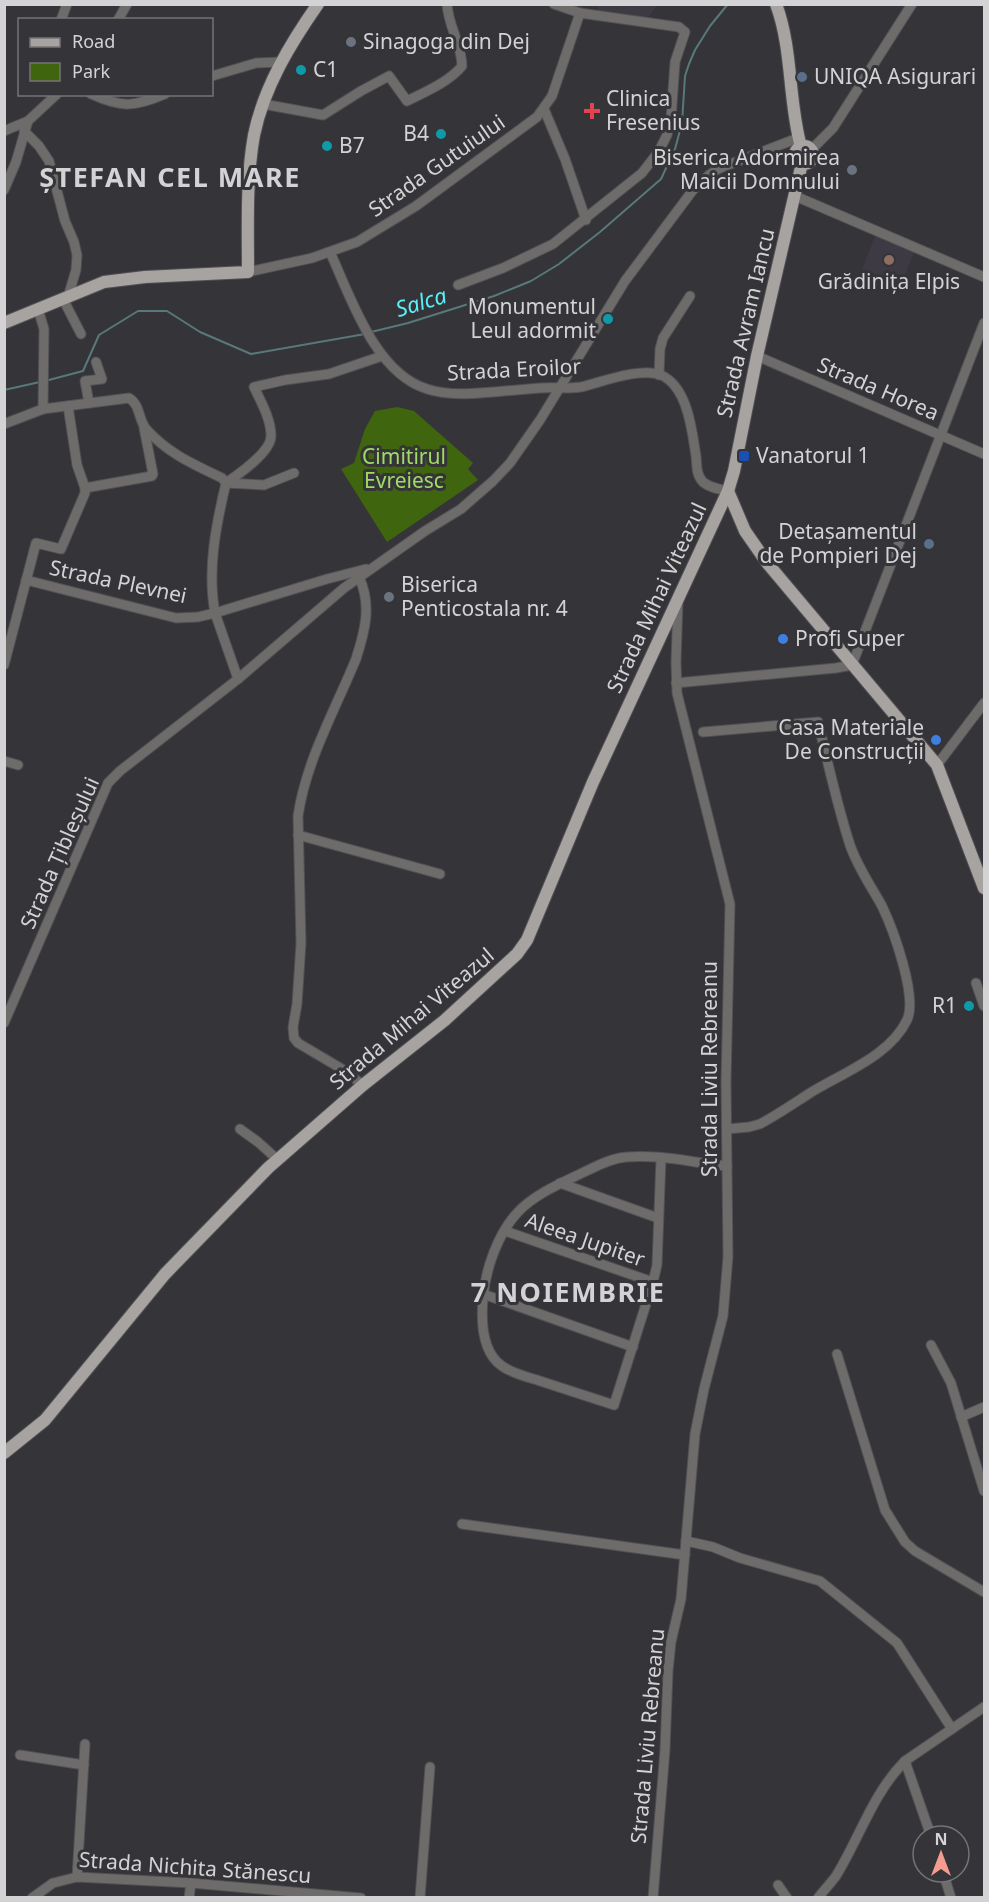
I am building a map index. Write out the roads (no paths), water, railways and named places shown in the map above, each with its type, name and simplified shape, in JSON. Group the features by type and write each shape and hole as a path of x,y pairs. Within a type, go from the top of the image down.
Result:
{"main road":[{"path":"4,323 104,282 248,272 251,159 254,135 281,62 318,4"},
{"path":"776,4 787,44 803,145"},
{"name":"Strada Avram Iancu","path":"728,491 802,163 795,155 803,145"},
{"path":"728,491 738,518 755,546 937,765 981,872 984,888"},
{"name":"Strada Mihai Viteazul","path":"4,1453 45,1419 165,1274 278,1160 363,1085 445,1020 502,969 526,940 593,782 728,491"}],"street":[{"path":"118,18 127,4"},
{"path":"264,104 324,116 361,91 389,76 407,101 458,71 462,66 462,57 450,22 447,4"},
{"path":"458,285 553,244 586,220 642,173 659,151 667,135 671,119 675,62 685,32 679,27 580,13 554,4"},
{"path":"803,145 833,128 912,4"},
{"name":"Strada Gutuiului","path":"248,272 292,263 357,242 416,206 537,117 552,96 580,13"},
{"path":"213,76 256,63 281,62"},
{"path":"4,131 28,121 55,96"},
{"path":"96,96 125,106 136,105 160,96"},
{"path":"544,109 565,159 586,220"},
{"path":"4,190 16,162 28,121"},
{"path":"24,131 39,146 49,161 65,221 74,242 77,255 76,270 66,298 81,334"},
{"name":"Strada Țibleșului","path":"4,1023 108,783 120,771 238,680 308,618 359,577 460,509 493,481 517,454 625,281 693,190 720,168 759,151 803,145"},
{"path":"795,196 984,277"},
{"name":"Strada Eroilor","path":"330,252 381,356 402,378 428,389 465,394 542,388 559,389 645,373 659,375"},
{"path":"690,296 663,338 660,348 659,375 673,383 681,395 691,431 699,477 708,485 728,491"},
{"path":"38,309 44,329 43,409"},
{"path":"676,683 852,665 984,323"},
{"path":"226,483 269,446 270,424 254,387 329,374 381,356"},
{"name":"Strada Horea","path":"758,356 984,454"},
{"path":"89,403 84,381 102,379 96,362"},
{"path":"4,424 43,409 129,398 137,406 144,428 153,474 85,488"},
{"path":"4,665 36,543 61,549 85,493 77,465 68,406"},
{"path":"144,428 179,458 222,478 226,483 264,485 294,473"},
{"name":"Strada Plevnei","path":"26,580 176,618 198,617 215,613 212,597 214,549 226,483"},
{"name":"Strada Țibleșului","path":"215,613 371,568"},
{"path":"359,577 366,598 366,624 356,659 307,774 299,808 298,835 302,909 297,1004 293,1027 294,1038 298,1043 342,1069 363,1085"},
{"name":"Strada Liviu Rebreanu","path":"653,1898 671,1642 681,1599 699,1410 723,1316 728,1257 726,1082 730,904 682,717 676,683 678,599"},
{"path":"215,613 238,680"},
{"path":"937,765 984,703"},
{"path":"703,732 818,722 850,844 857,864 882,907 908,980 911,1005 909,1017 902,1029 891,1042 873,1056 760,1124 727,1129"},
{"path":"4,761 18,765"},
{"path":"298,835 440,874"},
{"path":"976,984 984,1006"},
{"path":"240,1129 278,1160"},
{"path":"661,1159 657,1265 614,1405 523,1376 502,1366 491,1354 484,1338 483,1294 489,1268 505,1232 524,1206 560,1183 625,1156 661,1159 727,1166"},
{"path":"560,1183 658,1218"},
{"name":"Aleea Jupiter","path":"505,1232 653,1282"},
{"path":"483,1294 633,1347"},
{"path":"931,1345 951,1383 984,1491"},
{"path":"837,1354 885,1510 905,1542 915,1551 984,1592"},
{"path":"961,1417 984,1407"},
{"path":"462,1524 685,1555"},
{"path":"686,1541 713,1547 740,1558 820,1581 897,1643 952,1729"},
{"path":"818,1898 835,1878 889,1778 905,1761 984,1707"},
{"path":"77,1876 85,1744"},
{"path":"20,1755 84,1765"},
{"path":"905,1761 927,1824"},
{"path":"420,1898 429,1767"},
{"name":"Strada Nichita Stănescu","path":"32,1898 53,1883 77,1876 361,1898"},
{"path":"189,1898 190,1883"},
{"path":"778,1885 787,1898"}],"waterway":[{"name":"Salca","path":"371,332 494,296 531,281 559,264 600,232 661,179 675,149 682,123 685,76 689,64 710,26 728,4"},
{"name":"Salca","path":"45,381 83,371 99,335 138,311 167,311 200,332 251,354 365,334"},
{"name":"Salca","path":"4,390 40,382"}],"place":[{"name":"Sinagoga din Dej","path":"351,42"},
{"name":"C1","path":"301,70"},
{"name":"UNIQA Asigurari","path":"802,77"},
{"name":"Clinica Fresenius","path":"592,111"},
{"name":"B4","path":"441,134"},
{"name":"B7","path":"327,146"},
{"name":"Biserica Adormirea Maicii Domnului","path":"852,170"},
{"name":"Grădinița Elpis","path":"889,260"},
{"name":"Monumentul Leul adormit","path":"608,319"},
{"name":"Vanatorul 1","path":"744,456"},
{"name":"Detașamentul de Pompieri Dej","path":"929,544"},
{"name":"Biserica Penticostala nr. 4","path":"389,597"},
{"name":"Profi Super","path":"783,639"},
{"name":"Casa Materiale De Construcții","path":"936,740"},
{"name":"R1","path":"969,1006"}],"district":[{"name":"ȘTEFAN CEL MARE","path":"170,178"},
{"name":"7 NOIEMBRIE","path":"568,1293"}],"park label":[{"name":"Cimitirul Evreiesc","path":"404,469"}]}
